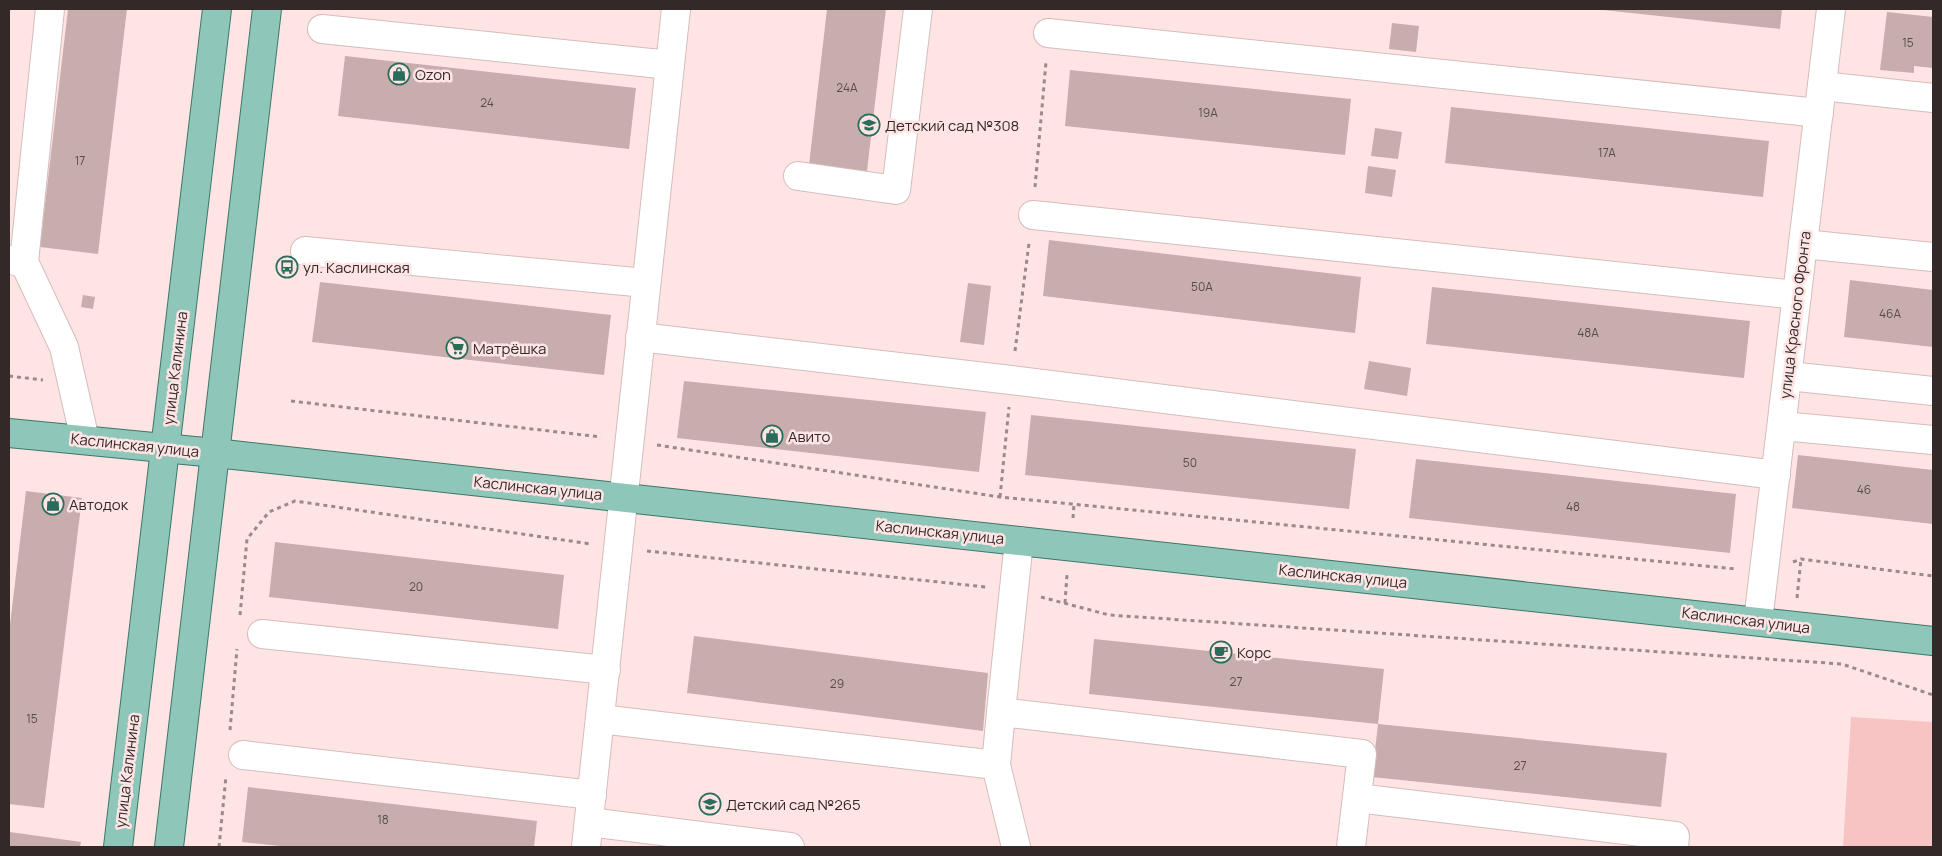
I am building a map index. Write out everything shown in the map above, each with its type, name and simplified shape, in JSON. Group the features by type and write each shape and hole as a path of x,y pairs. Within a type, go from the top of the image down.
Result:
{"main road":[{"name":"улица Калинина","path":"118,847 217,9"},
{"path":"169,847 267,9"},
{"name":"Каслинская улица","path":"9,433 215,453 1758,621 1872,636 1933,641"},
{"name":"Каслинская улица","path":"1872,636 1933,655"}],"street":[{"path":"50,9 16,261 64,347 85,440"},
{"path":"676,9 588,835 790,847"},
{"path":"798,176 896,190 918,9"},
{"name":"улица Красного Фронта","path":"1758,621 1831,9"},
{"path":"322,29 670,65"},
{"path":"1048,33 1819,113"},
{"path":"1822,86 1933,98"},
{"path":"1033,215 1797,295"},
{"path":"1803,244 1933,257"},
{"path":"305,250 646,283"},
{"path":"640,337 1011,380 1776,475"},
{"path":"1788,376 1933,391"},
{"path":"1782,426 1933,440"},
{"path":"1016,847 996,765 1019,541"},
{"path":"262,634 606,670"},
{"path":"1001,712 1362,754 1351,847"},
{"path":"600,720 996,765"},
{"path":"233,754 592,796"},
{"path":"1357,798 1675,836 1674,847"}],"path":[{"path":"1000,497 1011,380 1033,215 1048,33"},
{"path":"291,401 629,440 1000,497 1764,572 1801,559 1933,576"},
{"path":"240,618 247,539 269,512 295,501 618,548 1014,590 1109,614 1842,664 1933,695"},
{"path":"219,847 233,754 237,648"}],"shaded area":[{"path":"1851,717 1933,722 1933,847 1843,847"}],"building":[{"path":"68,9 127,9 98,254 40,247"},
{"path":"827,9 886,9 867,171 809,165"},
{"path":"1594,9 1782,9 1780,29"},
{"path":"1887,12 1933,17 1933,68 1914,66 1914,73 1880,70"},
{"path":"1392,23 1419,26 1416,52 1389,49"},
{"path":"345,56 636,88 629,149 338,116"},
{"path":"1070,70 1351,99 1345,155 1065,126"},
{"path":"1451,107 1769,141 1763,197 1445,163"},
{"path":"1375,128 1402,132 1398,159 1371,156"},
{"path":"1368,166 1396,170 1392,197 1365,193"},
{"path":"1049,240 1361,277 1355,333 1043,296"},
{"path":"1850,280 1933,290 1933,347 1844,337"},
{"path":"320,282 611,315 604,375 312,342"},
{"path":"968,283 991,286 984,345 960,342"},
{"path":"1432,287 1750,321 1744,378 1426,344"},
{"path":"83,295 95,297 93,309 81,307"},
{"path":"1369,361 1411,368 1407,396 1364,389"},
{"path":"684,381 986,412 979,472 677,438"},
{"path":"1031,415 1356,449 1349,509 1025,475"},
{"path":"1798,455 1933,470 1933,524 1792,508"},
{"path":"1416,459 1736,494 1730,553 1409,518"},
{"path":"26,491 82,498 44,808 9,804 9,633"},
{"path":"275,542 564,575 558,629 269,597"},
{"path":"694,636 988,673 983,731 687,693"},
{"path":"1094,639 1384,669 1378,724 1089,694"},
{"path":"1378,724 1667,753 1661,807 1372,777"},
{"path":"248,787 537,821 534,847 290,847 242,842"},
{"path":"10,832 81,842 80,847 9,847"}],"place":[{"name":"Ozon","path":"399,74"},
{"name":"Детский сад №308","path":"869,125"},
{"name":"ул. Каслинская","path":"287,267"},
{"name":"Матрёшка","path":"457,348"},
{"name":"Авито","path":"772,436"},
{"name":"Автодок","path":"53,504"},
{"name":"Корс","path":"1221,652"},
{"name":"Детский сад №265","path":"710,804"}]}
